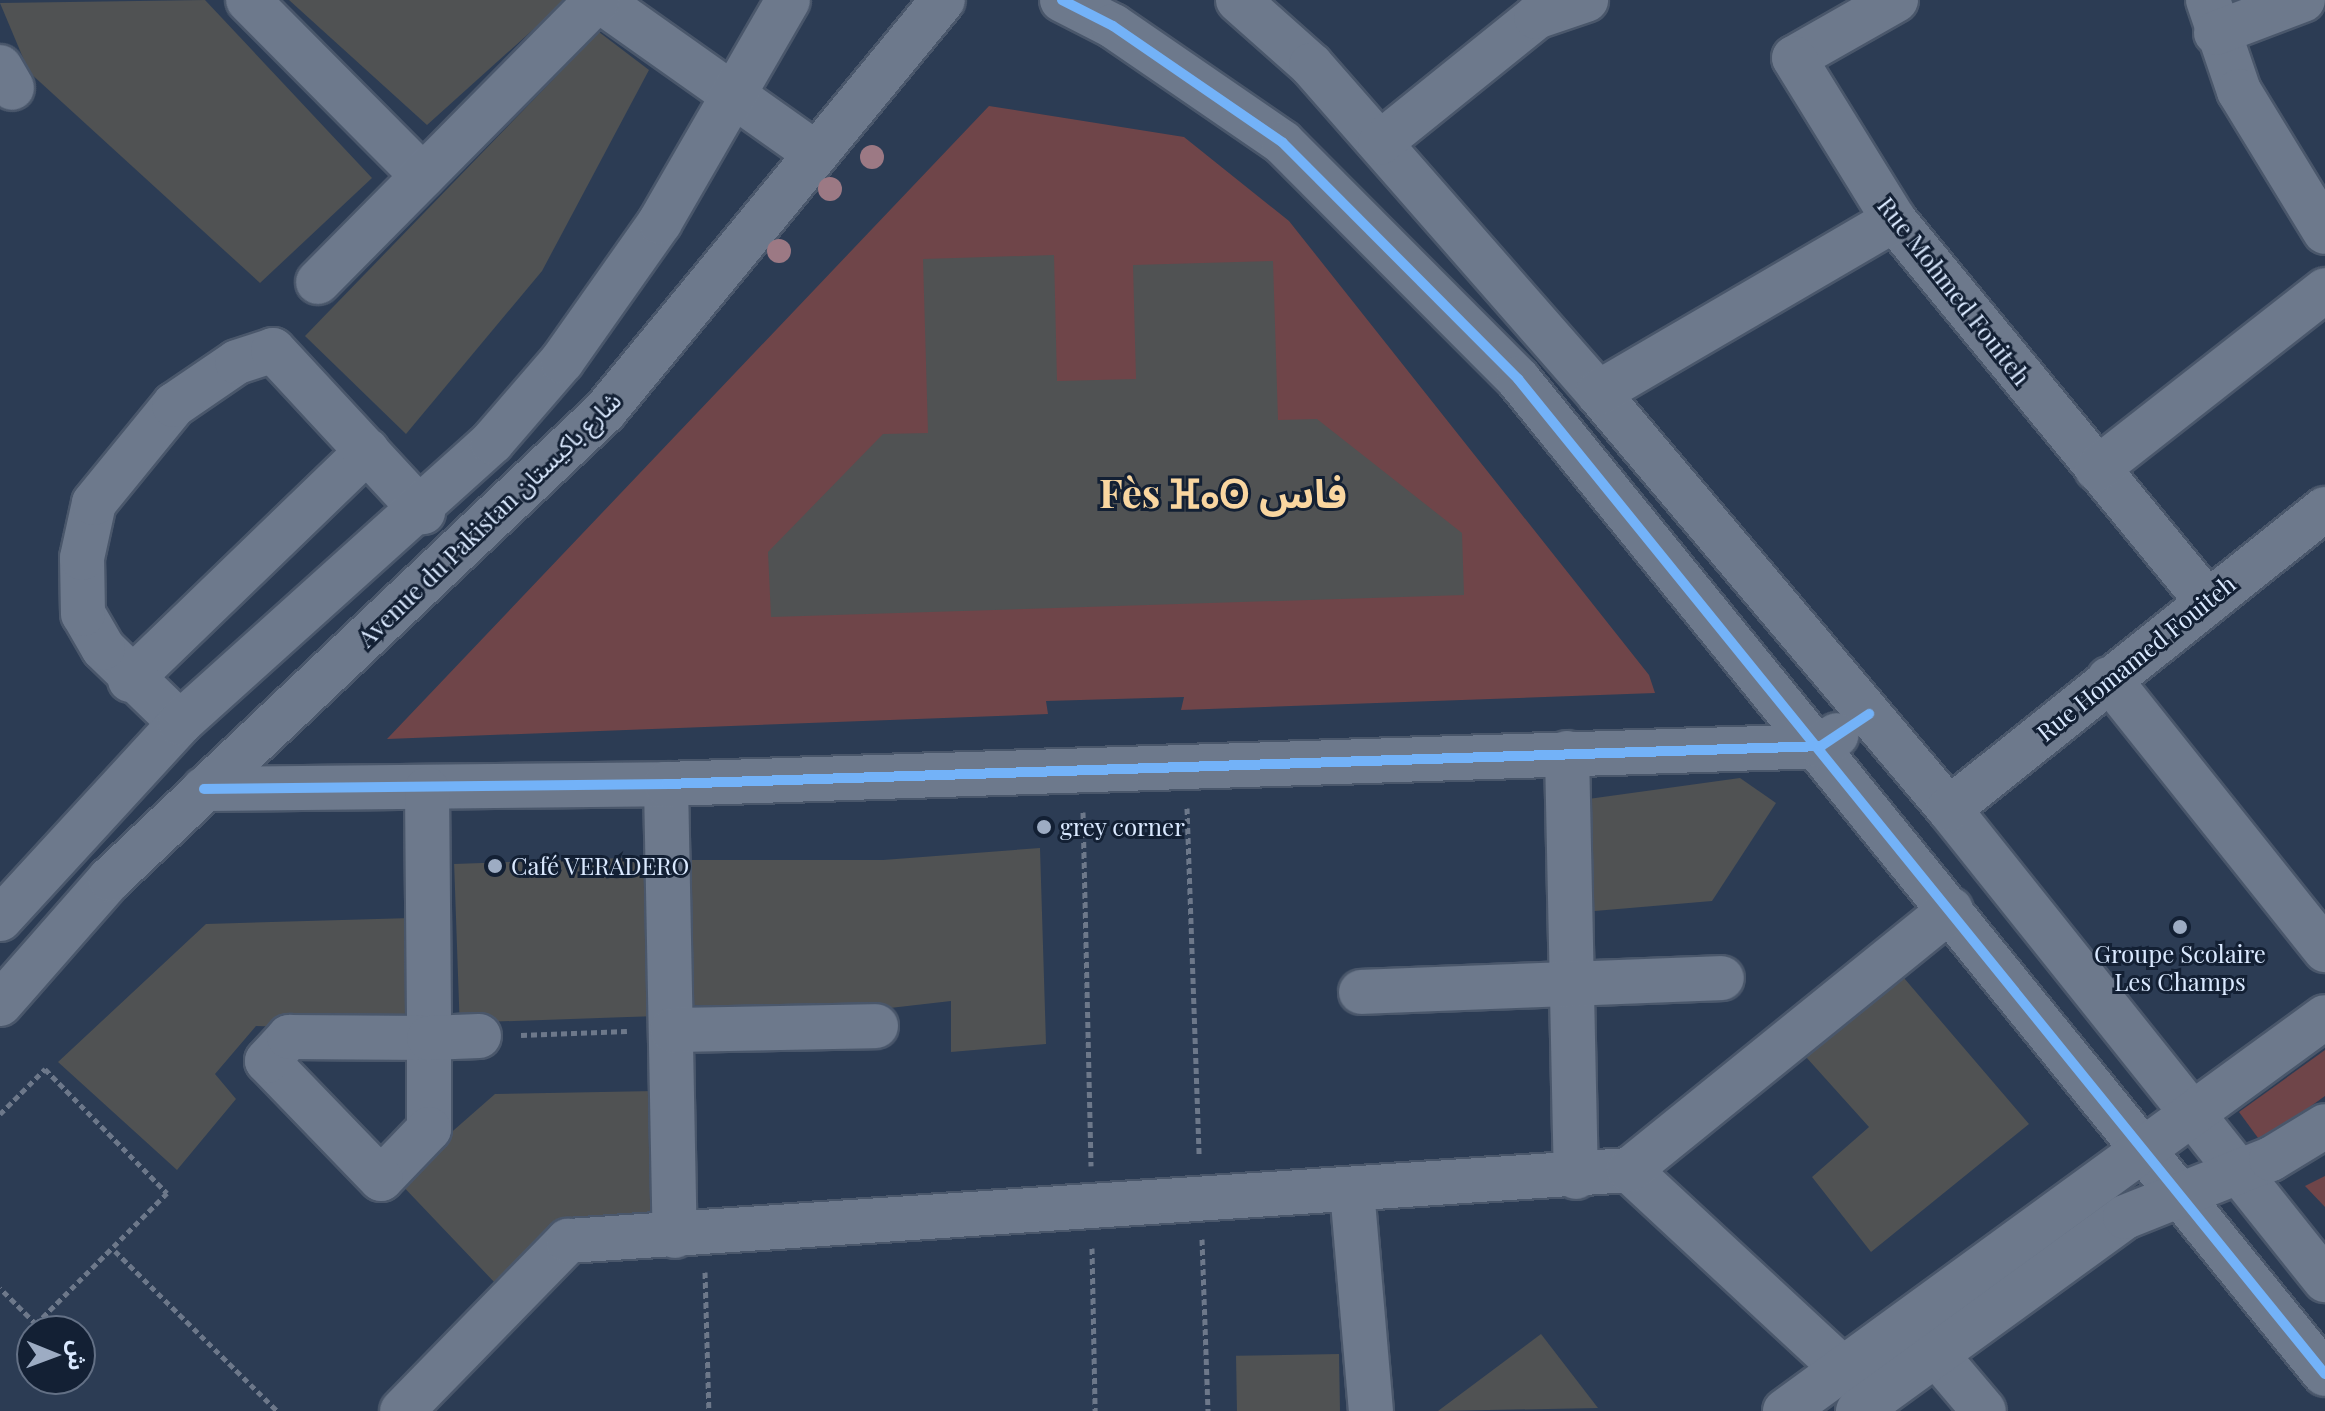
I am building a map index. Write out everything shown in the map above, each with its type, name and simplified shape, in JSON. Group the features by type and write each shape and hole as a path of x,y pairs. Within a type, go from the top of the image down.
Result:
{"street":[{"path":"248,0 423,176"},
{"path":"318,282 598,0 814,152"},
{"path":"0,919 180,723 423,512 562,361 660,222 788,0"},
{"name":"Avenue du Pakistan شارع باكيستان","path":"0,1004 110,879 605,411 814,152 943,0"},
{"path":"1062,0 1126,34 1283,143 1518,379 1821,746 2325,1374"},
{"path":"1238,0 1380,143 1598,393 1949,809 2191,1116 2325,1280"},
{"name":"Rue Mohmed Fouiteh","path":"1896,0 1794,58 1894,220 2207,601"},
{"path":"2303,0 2212,17 2239,91 2325,232"},
{"path":"1380,143 1536,17 1561,4"},
{"path":"1598,393 1894,220"},
{"path":"2097,469 2325,290"},
{"path":"180,723 130,680 83,614 82,558 94,503 174,405 237,362 273,350 423,512"},
{"path":"130,680 367,451"},
{"name":"Rue Homamed Fouiteh","path":"1949,809 2325,509"},
{"path":"2109,679 2325,950"},
{"path":"204,789 427,789 666,784 1186,763 1821,746 1869,714"},
{"path":"1567,753 1576,1177"},
{"path":"666,784 672,1030 690,1236"},
{"path":"427,789 429,1038 479,1036"},
{"path":"402,1411 568,1241 690,1236 1201,1199 1576,1177 1629,1170 1951,909"},
{"path":"1361,992 1722,978"},
{"path":"1785,1411 1841,1367 2325,1017"},
{"path":"672,1030 876,1026"},
{"path":"1858,1411 1934,1352 2125,1217 2237,1173 2325,1126"},
{"path":"1629,1170 1841,1367"},
{"path":"1352,1190 1371,1411"},
{"path":"1934,1352 1984,1411"}],"path":[{"path":"1186,763 1208,1411"},
{"path":"1081,768 1095,1411"},
{"path":"479,1036 672,1030"},
{"path":"0,1114 45,1069 167,1193 115,1251 36,1324 0,1288"},
{"path":"690,1236 709,1411"},
{"path":"115,1251 277,1411"}],"shaded area":[{"path":"989,106 1184,137 1289,221 1649,675 1655,693 1181,710 1184,697 1046,701 1048,714 387,739"},
{"path":"2325,1050 2325,1096 2261,1142 2239,1112"},
{"path":"2325,1176 2325,1207 2305,1186"}],"building":[{"path":"205,0 372,178 260,283 29,72 0,3"},
{"path":"289,0 566,0 427,125"},
{"path":"599,32 649,70 542,271 406,434 305,336"},
{"path":"1054,255 1057,381 1136,379 1133,265 1273,261 1278,420 1317,419 1462,533 1464,595 771,617 768,552 883,434 928,433 923,259"},
{"path":"1740,778 1776,803 1712,901 1583,912 1581,800"},
{"path":"1040,848 1046,1044 951,1052 951,1001 890,1008 693,1005 690,860 883,860"},
{"path":"653,857 659,1016 460,1023 454,864"},
{"path":"412,918 416,1031 256,1026 215,1074 236,1099 177,1170 58,1062 206,924"},
{"path":"1904,978 2029,1124 1871,1252 1812,1177 1869,1127 1806,1057"},
{"path":"655,1091 662,1210 575,1224 496,1284 397,1180 495,1094"},
{"path":"1541,1334 1598,1408 1438,1411"},
{"path":"1339,1354 1340,1411 1237,1411 1236,1356"}],"cycle path":[{"path":"1062,0 1113,26 1283,143 1518,379 2325,1374"},
{"path":"204,789 666,784 1821,746 1869,714"}],"place":[{"name":"grey corner","path":"1044,827"},
{"name":"Café VERADERO","path":"495,866"},
{"name":"Groupe Scolaire Les Champs","path":"2180,927"}],"district":[{"name":"Fès ⴼⴰⵙ فاس","path":"1223,492"}]}
